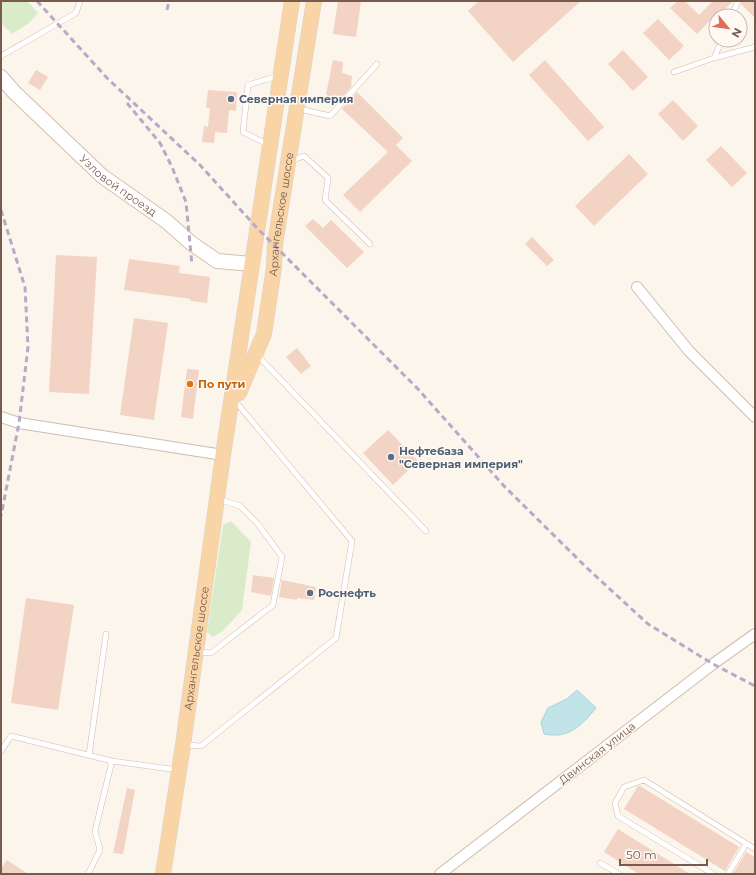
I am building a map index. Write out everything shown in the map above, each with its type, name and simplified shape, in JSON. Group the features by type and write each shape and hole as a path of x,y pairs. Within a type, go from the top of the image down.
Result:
{"main road":[{"name":"Архангельское шоссе","path":"163,874 183,744 228,422 292,1"},
{"name":"Архангельское шоссе","path":"228,422 264,334 274,267 275,244 314,1"},
{"path":"281,75 302,78"},
{"path":"270,145 290,154"},
{"path":"252,264 274,267"},
{"path":"241,340 257,348"}],"street":[{"name":"Узловой проезд","path":"1,76 14,92 102,176 166,221 190,244 217,261 252,264"},
{"path":"637,286 689,351 755,417"},
{"path":"1,417 19,423 223,456"},
{"name":"Двинская улица","path":"440,874 713,664 755,635"}],"lane":[{"path":"1,56 76,13 80,1"},
{"path":"674,72 714,58 755,47"},
{"path":"714,58 718,48"},
{"path":"300,109 330,116 377,64"},
{"path":"270,145 242,132 248,85 281,75"},
{"path":"290,154 304,156 328,178 325,200 370,244"},
{"path":"257,348 426,531"},
{"path":"183,744 201,746 336,638 352,542 236,402"},
{"path":"196,652 211,653 274,605 282,557 258,524 240,506 217,499"},
{"path":"89,755 106,634"},
{"path":"1,752 11,736 112,761 179,770"},
{"path":"88,874 100,850 95,831 112,761"},
{"path":"713,874 618,816 615,803 624,787 644,780 755,849"},
{"path":"728,874 746,844"},
{"path":"600,863 619,874"}],"green space":[{"path":"1,1 27,1 38,13 29,23 12,34 1,23"},
{"path":"231,521 251,542 242,610 223,631 213,637 207,632 223,525"}],"water":[{"path":"577,690 596,708 574,730 561,735 544,734 541,722 548,708 567,699"}],"building":[{"path":"338,1 361,1 356,37 333,34"},
{"path":"479,1 581,1 513,62 468,11"},
{"path":"678,1 685,1 699,15 713,1 733,1 726,8 708,8 708,22 697,34 670,8"},
{"path":"742,1 755,1 755,18 748,11 748,8 745,8 741,4"},
{"path":"658,19 684,46 669,60 643,33"},
{"path":"623,50 648,77 633,91 608,64"},
{"path":"333,60 343,62 342,73 352,76 352,86 336,104 326,94"},
{"path":"545,60 604,127 588,141 529,75"},
{"path":"36,70 48,77 40,90 28,83"},
{"path":"208,90 237,92 236,111 229,110 227,133 215,132 214,143 202,142 204,126 208,127 210,108 206,108"},
{"path":"357,92 403,138 396,145 412,161 360,212 343,195 388,152 342,109"},
{"path":"673,100 698,126 683,141 658,114"},
{"path":"721,146 747,173 732,187 706,160"},
{"path":"629,154 648,174 594,226 575,206"},
{"path":"313,219 323,228 331,220 364,252 347,268 305,226"},
{"path":"532,237 554,260 547,266 525,244"},
{"path":"56,255 97,257 89,394 49,392"},
{"path":"129,259 180,266 179,273 210,277 207,303 190,301 191,299 124,290"},
{"path":"134,318 168,323 154,420 120,415"},
{"path":"297,348 311,366 301,374 286,357"},
{"path":"187,369 199,370 193,419 181,417"},
{"name":"Нефтебаза \"Северная империя\"","path":"388,430 418,461 393,485 363,453"},
{"path":"253,575 274,578 271,596 251,592"},
{"path":"282,580 316,587 314,600 297,598 297,600 279,597"},
{"path":"26,598 74,605 58,710 11,703"},
{"path":"638,786 739,847 725,871 624,809"},
{"path":"127,788 135,790 123,854 113,853"},
{"path":"618,829 690,874 639,874 604,852"},
{"path":"746,852 755,857 755,874 733,874"},
{"path":"7,860 28,874 1,874 1,868"}],"railway":[{"path":"37,1 107,78 200,165 257,228 418,389 505,487 587,568 648,624 713,664 755,686"},
{"path":"167,10 169,1"},
{"path":"127,103 160,143 172,167 186,202 192,265"},
{"path":"1,210 25,287 28,347 19,423 1,516"}],"place":[{"name":"Северная империя","path":"231,99"},
{"name":"По пути","path":"190,384"},
{"name":"Нефтебаза \"Северная империя\"","path":"391,457"},
{"name":"Роснефть","path":"310,593"}]}
